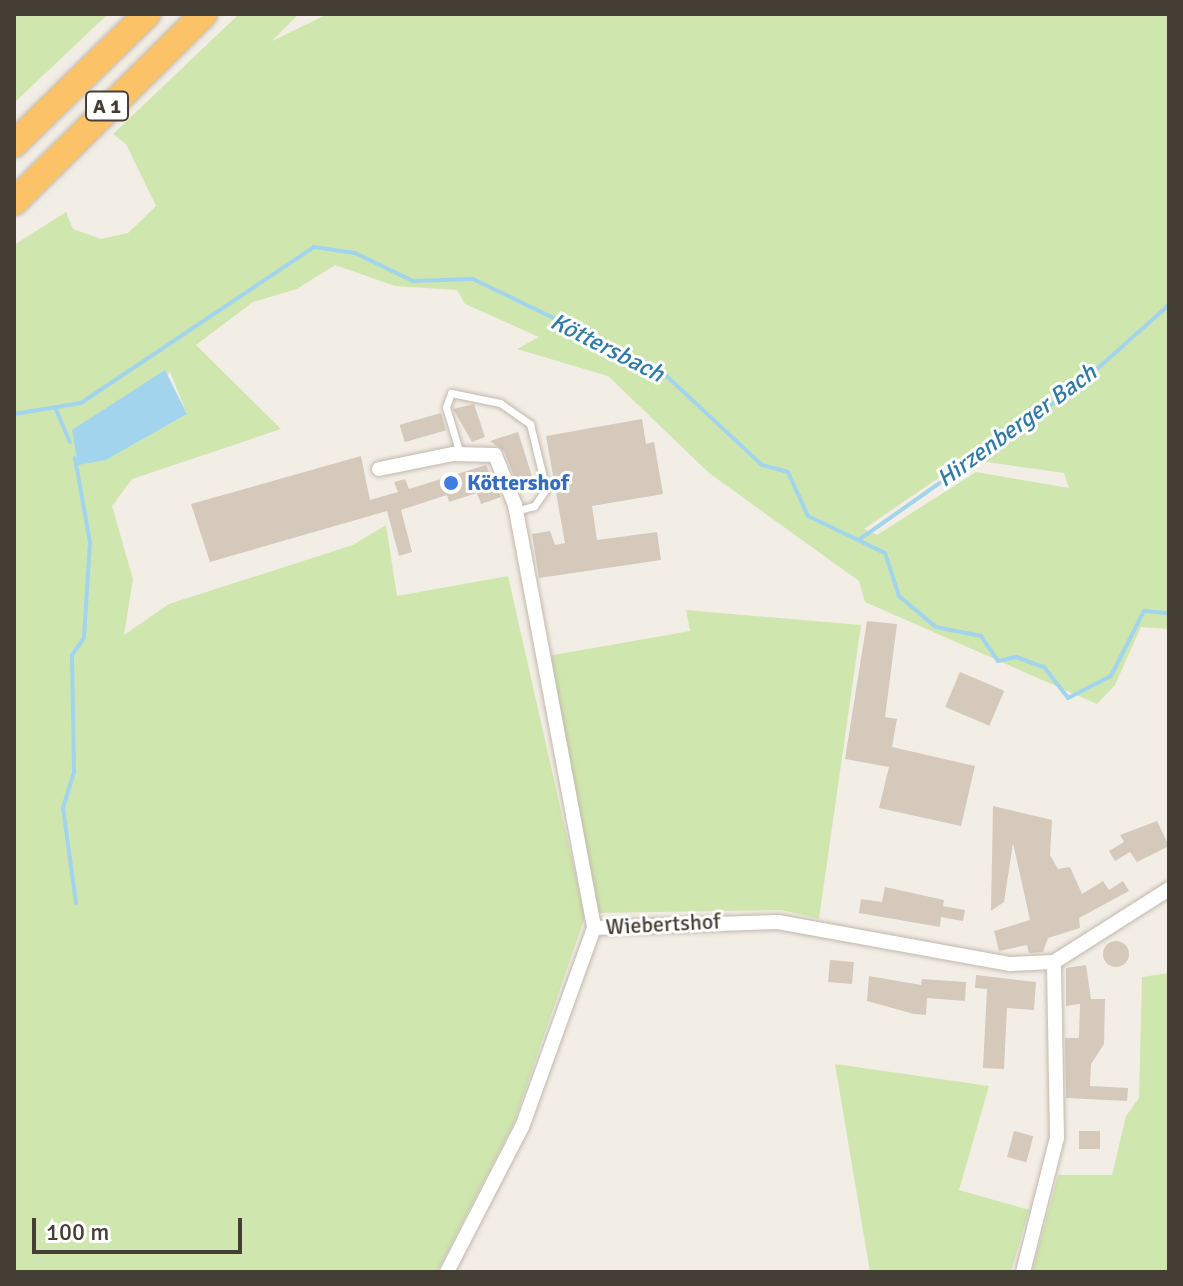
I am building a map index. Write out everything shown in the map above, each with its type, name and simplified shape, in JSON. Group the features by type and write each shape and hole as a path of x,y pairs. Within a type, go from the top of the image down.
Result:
{"highway":[{"name":"A 1","path":"14,144 147,14"},
{"name":"A 1","path":"14,202 204,14"}],"street":[{"path":"379,469 460,454 495,455 515,511 594,928"},
{"name":"Wiebertshof","path":"447,1272 522,1127 594,928 778,922 1010,964 1054,962 1169,889"},
{"path":"1023,1272 1057,1138 1054,962"}],"lane":[{"path":"460,454 446,407 451,393 500,403 530,424 546,489 534,506 515,511"}],"green space":[{"path":"14,14 108,14 14,103"},
{"path":"239,14 299,14 272,41 328,14 1169,14 1169,629 1141,627 1115,685 1097,704 865,602 859,581 709,473 608,376 517,349 539,337 465,304 457,290 395,286 335,265 297,289 253,302 196,345 281,429 132,479 112,506 133,579 124,635 169,604 353,545 386,525 397,596 508,576 585,917 513,1125 437,1272 14,1272 14,245 66,212 73,229 101,239 128,233 156,206 126,144 113,134","holes":["170,372 187,414 106,460","966,459 1064,473 1069,488 976,472 877,535 864,529"]},
{"path":"686,610 861,625 819,919 782,910 598,913 548,656 690,631"},
{"path":"1169,973 1169,1272 1032,1272 1058,1175 1112,1175 1126,1116 1139,1098 1142,977"},
{"path":"835,1064 989,1086 959,1190 1029,1210 1011,1272 870,1272"}],"water":[{"path":"165,370 187,414 106,460 78,465 72,430"}],"building":[{"path":"474,404 485,437 472,442 453,409"},
{"path":"441,413 446,430 405,442 400,425"},
{"path":"642,419 646,444 654,442 663,494 592,506 597,540 657,532 661,560 539,578 532,534 550,531 555,545 565,543 546,436"},
{"path":"518,432 532,476 516,481 504,451 490,441"},
{"path":"361,456 370,500 398,492 394,482 405,479 409,489 486,465 501,497 481,504 477,493 449,502 447,495 401,510 412,552 399,556 387,511 210,562 191,504"},
{"path":"867,621 897,624 885,717 897,719 892,747 975,766 961,826 879,808 889,767 845,759"},
{"path":"960,672 1004,691 989,726 945,707"},
{"path":"993,806 1052,820 1050,855 1058,869 1070,867 1082,894 1103,881 1109,890 1123,881 1129,891 1079,918 1080,928 1048,938 1043,952 1029,953 1027,945 999,951 994,931 1030,920 1013,843 1004,902 991,911"},
{"path":"1157,821 1169,846 1137,862 1130,852 1115,861 1109,851 1124,842 1120,835"},
{"path":"885,887 944,900 943,906 965,910 963,921 941,917 940,927 859,913 861,899 882,902"},
{"path":"1116,941 1125,945 1129,954 1125,963 1116,967 1107,963 1103,954 1107,945"},
{"path":"830,960 854,962 852,984 828,982"},
{"path":"1086,965 1091,999 1105,999 1104,1044 1091,1064 1090,1086 1128,1088 1127,1101 1066,1098 1065,1038 1079,1038 1080,1004 1066,1006 1066,968"},
{"path":"976,975 1036,982 1034,1010 1007,1008 1004,1069 983,1068 987,989 975,988"},
{"path":"869,976 921,985 922,979 966,982 965,1001 927,998 926,1015 914,1014 867,1001"},
{"path":"1014,1131 1033,1136 1026,1162 1007,1157"},
{"path":"1079,1131 1100,1131 1100,1149 1079,1149"}],"waterway":[{"name":"Köttersbach","path":"14,414 81,403 314,247 355,253 413,281 473,279 659,369 762,465 788,472 808,516 885,553 899,596 936,627 981,636 998,661 1016,657 1044,667 1068,698 1111,676 1144,611 1169,613"},
{"name":"Hirzenberger Bach","path":"860,539 1078,386 1169,305"},
{"path":"55,407 70,442"},
{"path":"75,458 90,542 84,638 72,655 74,772 63,808 76,903"}],"place":[{"name":"Köttershof","path":"451,483"}]}
